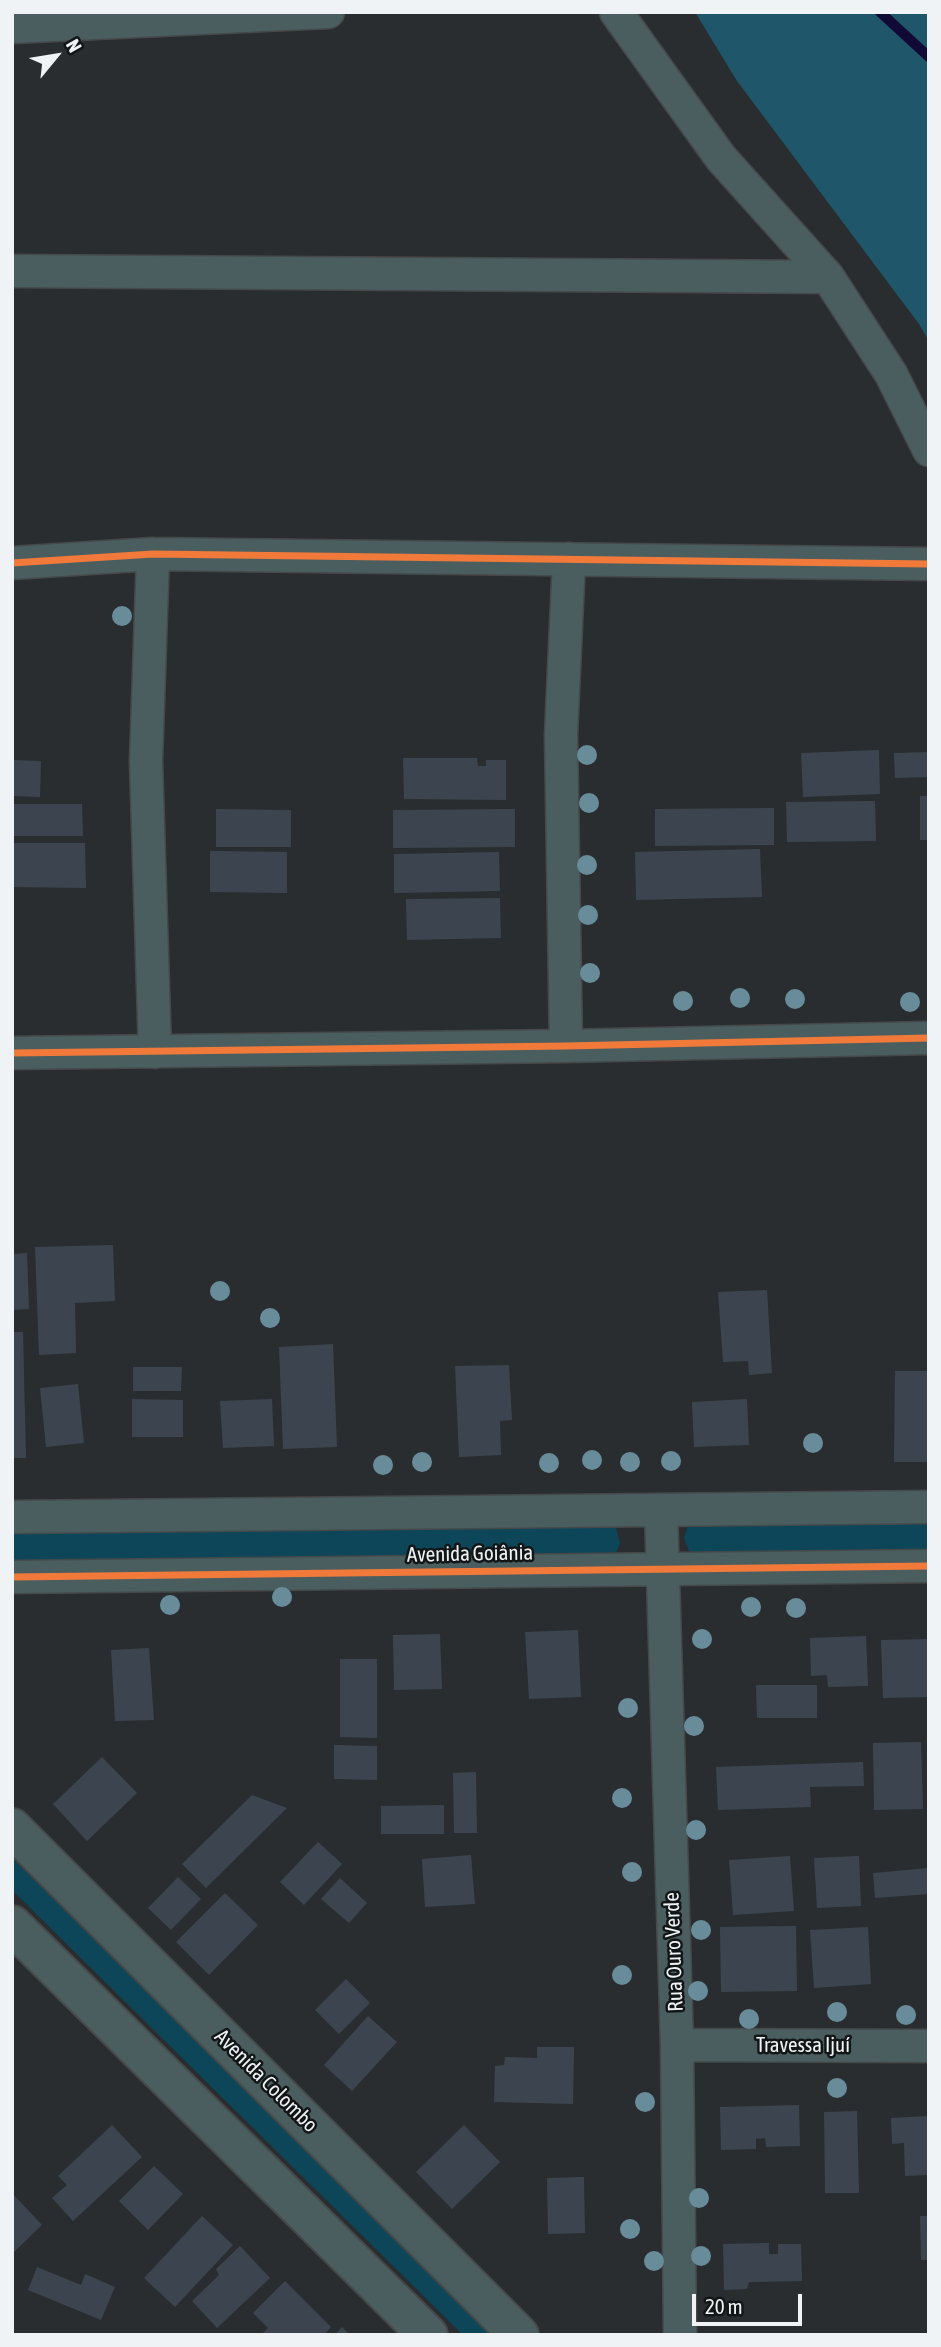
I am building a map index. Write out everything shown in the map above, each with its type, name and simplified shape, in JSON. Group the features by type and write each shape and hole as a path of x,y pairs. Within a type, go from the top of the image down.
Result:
{"street":[{"path":"12,27 328,12"},
{"path":"616,12 721,158 828,278 891,374 929,450"},
{"path":"12,271 828,278"},
{"path":"153,554 146,761 155,1052"},
{"path":"12,563 153,554 929,564"},
{"path":"566,1046 561,735 569,559"},
{"path":"12,1053 929,1038"},
{"name":"Avenida Goiânia","path":"12,1517 929,1507"},
{"name":"Rua Ouro Verde","path":"661,1510 677,2045 680,2335"},
{"name":"Avenida Goiânia","path":"12,1577 929,1566"},
{"name":"Avenida Colombo","path":"12,1828 519,2335"},
{"path":"12,1925 428,2335"},
{"name":"Travessa Ijuí","path":"677,2045 929,2046"}],"shaded area":[{"path":"695,12 929,12 929,341 737,81"},
{"path":"929,1520 929,1552 695,1554 689,1551 684,1538 687,1528 696,1521"},
{"path":"610,1523 616,1528 620,1543 617,1551 610,1557 12,1562 12,1527"},
{"path":"12,1858 495,2335 463,2335 12,1890"}],"building":[{"path":"879,750 880,794 803,797 801,753"},
{"path":"929,752 929,777 895,778 894,753"},
{"path":"403,758 477,758 478,766 486,766 486,760 506,760 506,800 404,799"},
{"path":"12,760 41,761 40,797 12,796"},
{"path":"920,796 929,796 929,840 920,840"},
{"path":"875,801 876,841 787,842 786,802"},
{"path":"12,804 82,804 83,836 12,836"},
{"path":"774,808 774,845 655,846 655,809"},
{"path":"216,809 291,810 291,847 216,847"},
{"path":"515,809 515,847 393,848 393,810"},
{"path":"12,843 85,843 86,888 12,887"},
{"path":"760,849 762,897 636,900 635,852"},
{"path":"210,851 287,852 287,893 210,892"},
{"path":"499,852 500,891 394,893 394,854"},
{"path":"500,898 501,938 407,940 406,899"},
{"path":"113,1245 115,1301 75,1303 76,1353 39,1355 35,1247"},
{"path":"27,1253 29,1309 12,1310 12,1254"},
{"path":"767,1290 772,1373 749,1375 748,1361 723,1362 718,1292"},
{"path":"12,1332 23,1332 26,1458 12,1458"},
{"path":"333,1344 337,1447 283,1449 279,1347"},
{"path":"509,1365 512,1420 500,1421 501,1455 459,1457 455,1366"},
{"path":"133,1367 182,1367 181,1391 133,1391"},
{"path":"895,1371 929,1371 929,1462 894,1462"},
{"path":"78,1384 84,1443 46,1447 40,1388"},
{"path":"132,1399 183,1400 183,1437 132,1437"},
{"path":"272,1399 274,1446 223,1448 220,1401"},
{"path":"747,1399 749,1445 694,1447 692,1402"},
{"path":"578,1630 581,1697 529,1699 525,1632"},
{"path":"440,1634 442,1689 394,1690 393,1635"},
{"path":"866,1636 868,1686 828,1687 827,1675 811,1676 810,1638"},
{"path":"929,1639 929,1697 883,1698 881,1640"},
{"path":"149,1648 154,1720 115,1721 111,1650"},
{"path":"340,1659 377,1659 377,1738 340,1737"},
{"path":"756,1685 817,1685 817,1718 757,1718"},
{"path":"921,1742 923,1809 874,1810 873,1743"},
{"path":"334,1745 377,1746 377,1780 334,1779"},
{"path":"102,1757 137,1793 87,1841 53,1804"},
{"path":"863,1762 864,1786 810,1787 811,1807 718,1810 716,1767"},
{"path":"476,1772 477,1833 454,1833 453,1773"},
{"path":"252,1795 287,1808 206,1888 182,1864"},
{"path":"444,1805 444,1834 381,1834 381,1806"},
{"path":"318,1842 342,1864 304,1905 280,1882"},
{"path":"471,1855 475,1904 425,1907 422,1859"},
{"path":"790,1856 794,1911 733,1915 729,1860"},
{"path":"859,1856 861,1906 817,1908 814,1858"},
{"path":"929,1868 929,1894 875,1898 873,1873"},
{"path":"178,1877 201,1899 171,1930 148,1908"},
{"path":"340,1878 367,1903 349,1923 321,1899"},
{"path":"225,1893 258,1925 209,1975 176,1942"},
{"path":"796,1926 797,1991 721,1992 720,1927"},
{"path":"868,1927 871,1984 814,1988 810,1930"},
{"path":"346,1979 370,2003 339,2034 315,2010"},
{"path":"368,2016 397,2042 352,2091 324,2065"},
{"path":"537,2047 574,2047 573,2104 494,2102 495,2066 504,2065 505,2057 537,2058"},
{"path":"799,2105 800,2146 766,2147 765,2138 756,2139 756,2149 721,2150 720,2107"},
{"path":"857,2111 859,2193 825,2193 824,2112"},
{"path":"929,2116 929,2175 905,2176 904,2143 892,2144 891,2118"},
{"path":"112,2125 142,2157 73,2221 52,2198 67,2185 58,2176"},
{"path":"464,2125 500,2162 452,2209 416,2172"},
{"path":"154,2166 183,2194 148,2230 119,2201"},
{"path":"584,2177 585,2233 548,2234 547,2178"},
{"path":"12,2193 42,2225 12,2254"},
{"path":"202,2216 233,2245 175,2307 144,2278"},
{"path":"920,2216 929,2216 929,2260 921,2260"},
{"path":"769,2243 769,2254 778,2254 778,2244 801,2244 802,2281 749,2282 747,2289 724,2290 723,2244"},
{"path":"240,2246 270,2278 217,2328 192,2301 219,2275 216,2269"},
{"path":"37,2267 81,2285 85,2274 115,2287 101,2320 28,2290"},
{"path":"285,2281 331,2327 324,2335 261,2335 268,2328 253,2313"},
{"path":"342,2327 350,2335 335,2335"}],"waterway":[{"path":"880,12 929,57"}],"cycle path":[{"path":"12,563 153,554 929,564"},
{"path":"12,1053 929,1038"},
{"path":"12,1577 929,1566"}]}
